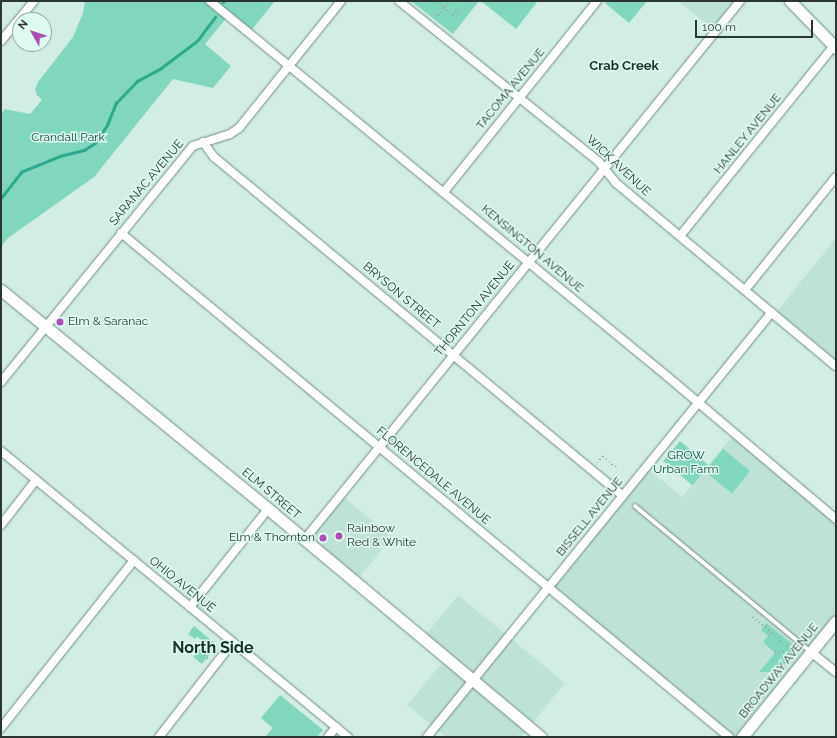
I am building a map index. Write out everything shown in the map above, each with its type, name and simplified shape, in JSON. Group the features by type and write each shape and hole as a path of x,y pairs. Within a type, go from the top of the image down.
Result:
{"street":[{"path":"1,42 34,1"},
{"name":"KENSINGTON AVENUE","path":"210,1 529,262 836,519"},
{"name":"SARANAC AVENUE","path":"1,382 193,146 234,132 341,1"},
{"name":"WICK AVENUE","path":"399,1 599,162 616,183 836,365"},
{"name":"TACOMA AVENUE","path":"444,192 597,1"},
{"name":"THORNTON AVENUE","path":"305,539 740,1"},
{"path":"790,1 835,47"},
{"name":"HANLEY AVENUE","path":"680,236 835,47"},
{"name":"BRYSON STREET","path":"203,142 214,157 623,496"},
{"path":"745,290 836,177"},
{"name":"FLORENCEDALE AVENUE","path":"121,233 729,737"},
{"name":"ELM STREET","path":"1,290 305,539 541,737"},
{"name":"BISSELL AVENUE","path":"428,737 772,312"},
{"name":"OHIO AVENUE","path":"1,451 348,737"},
{"path":"1,525 36,480"},
{"path":"190,607 268,509"},
{"path":"1,728 134,560"},
{"name":"BROADWAY AVENUE","path":"742,737 836,621"},
{"path":"159,737 233,642"},
{"path":"811,652 836,672"},
{"path":"328,737 336,727"}],"lane":[{"path":"634,506 811,652"}],"path":[{"path":"430,26 450,1"},
{"path":"437,2 453,15 460,6"},
{"path":"597,463 603,456 616,465"},
{"path":"752,617 794,652"},
{"path":"198,650 209,659"},
{"path":"775,652 794,652"},
{"path":"772,679 794,652"}],"shaded area":[{"path":"678,1 740,1 716,31"},
{"path":"836,238 836,366 774,315"},
{"path":"734,434 836,519 836,621 742,737 729,737 548,588 646,467 682,497"},
{"path":"341,495 392,537 356,581 305,539"},
{"path":"458,595 565,683 521,737 446,737 407,705 446,658 423,638"}],"green space":[{"name":"Crandall Park","path":"85,1 275,1 249,33 228,16 205,44 231,66 213,88 173,79 94,177 8,238 1,247 1,114 5,109 30,114 42,100 37,95 35,89 38,82 73,37 83,13"},
{"path":"411,1 479,1 453,34"},
{"path":"481,1 538,1 516,29"},
{"path":"607,1 647,1 629,23 605,3"},
{"name":"GROW Urban Farm","path":"680,441 709,465 692,485 663,461"},
{"path":"723,449 750,471 732,494 705,472"},
{"path":"766,623 797,648 775,675 772,672 759,672 775,653 763,642 768,636 761,630"},
{"path":"194,626 217,645 202,664 193,657 202,646 200,644 202,641 197,636 195,639 188,634"},
{"path":"280,695 323,730 317,737 265,737 273,728 261,718"}],"waterway":[{"path":"1,198 21,172 60,156 84,150 95,143 107,125 116,103 137,81 161,68 197,41 215,17"}],"place":[{"name":"Elm & Saranac","path":"60,322"},
{"name":"Rainbow Red & White","path":"339,536"},
{"name":"Elm & Thornton","path":"323,538"}],"district":[{"name":"Crab Creek","path":"624,66"},
{"name":"North Side","path":"213,648"}]}
